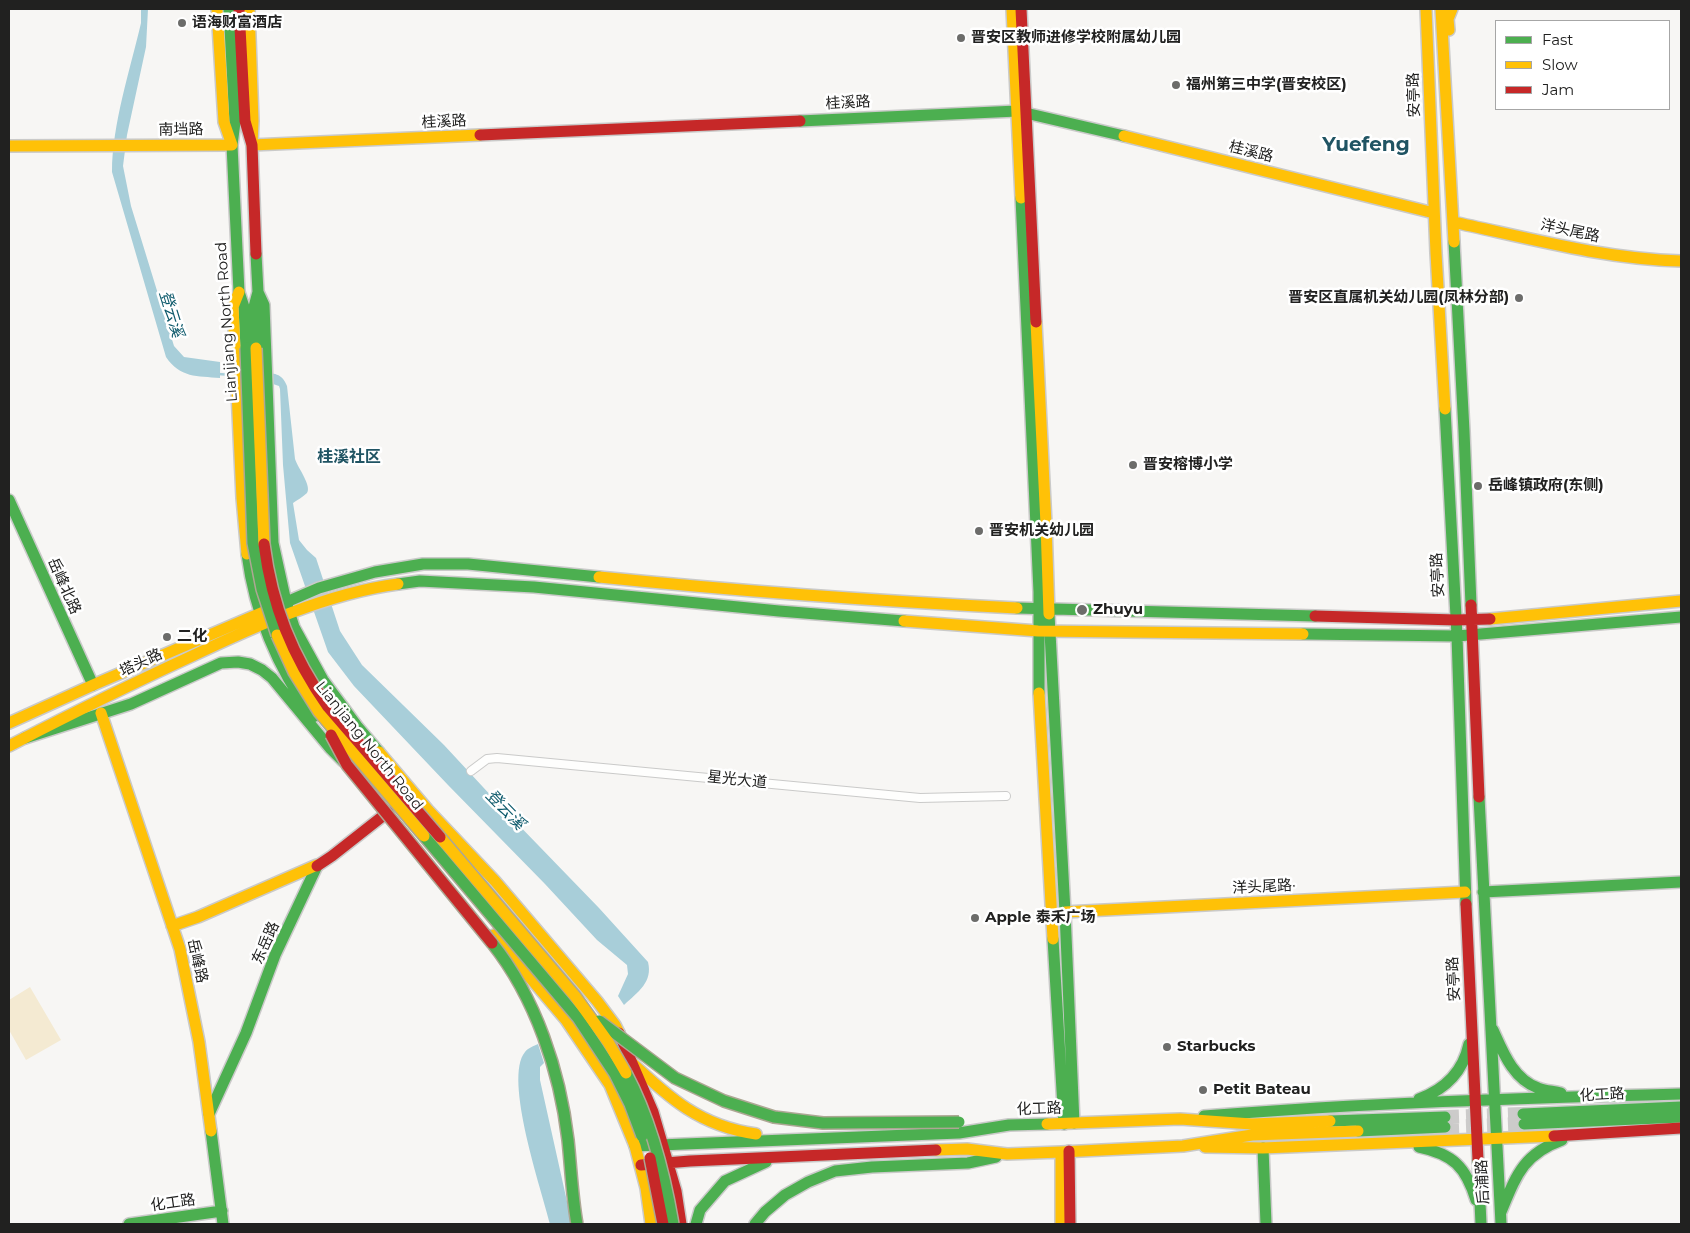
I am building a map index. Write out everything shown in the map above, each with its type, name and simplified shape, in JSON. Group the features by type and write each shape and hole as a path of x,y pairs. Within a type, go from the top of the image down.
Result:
{"main road":[{"path":"217,9 224,122 232,145"},
{"name":"Lianjiang North Road","path":"229,9 239,94 252,145 258,292 254,307 251,348 253,533 257,568 268,612 281,648 304,691 319,712 578,1018 600,1048 638,1122 650,1160 662,1224"},
{"name":"Lianjiang North Road","path":"240,9 239,94 232,145 239,292 244,307 251,348 264,542 272,592 280,616 290,644 313,686 328,707 587,1012 623,1068 644,1112 660,1158 673,1224"},
{"path":"249,9 253,121 252,145"},
{"path":"1012,9 1022,112 1045,504 1044,609 1039,700 1044,801 1069,1123"},
{"path":"1021,9 1022,112"},
{"name":"安亭路","path":"1426,9 1434,212 1456,620 1465,892 1477,1140"},
{"name":"安亭路","path":"1441,9 1464,432 1496,1139"},
{"path":"1446,106 1451,90 1448,19 1452,9"},
{"name":"桂溪路","path":"252,145 1022,112 1434,212"},
{"name":"南垱路","path":"9,146 232,145"},
{"name":"洋头尾路","path":"1453,222 1610,254 1654,261 1681,261"},
{"path":"239,292 233,307 243,520 249,569 261,619 280,666 294,691 354,773 566,1020 610,1085 641,1165 651,1224"},
{"path":"258,292 264,305 273,543 289,614 319,674 340,705 428,810 495,882 606,1012 630,1061 664,1144 681,1224"},
{"name":"岳峰北路","path":"9,500 92,685"},
{"path":"261,619 286,602 368,573 407,566 444,563 706,588 865,600 1044,609 1472,620 1681,601"},
{"name":"塔头路","path":"9,723 92,685 261,619 289,614 327,600 409,582 430,581 534,587 779,611 1043,631 1472,636 1681,617"},
{"name":"塔头路","path":"9,746 98,700 247,630 261,619"},
{"path":"1043,631 1064,912 1069,1123"},
{"path":"25,738 131,704 213,666 228,662 244,662 262,670 272,678 330,748 347,765 496,948 510,968 525,996 550,1057 560,1094 568,1141 572,1200 577,1224"},
{"path":"319,712 347,765"},
{"name":"岳峰路","path":"102,713 180,949 199,1042 223,1224"},
{"path":"172,926 198,917 317,865 332,856 388,812"},
{"name":"东岳路","path":"209,1114 246,1033 275,955 317,865"},
{"path":"1484,892 1681,882"},
{"name":"洋头尾路·","path":"1064,912 1465,892"},
{"path":"587,1012 675,1078 724,1101 774,1117 823,1123 959,1122 1009,1125"},
{"path":"1490,1024 1510,1063 1525,1082 1537,1088 1582,1097"},
{"path":"1404,1104 1430,1096 1445,1087 1456,1076 1468,1052 1471,1025"},
{"path":"630,1061 660,1090 681,1106 699,1117 720,1126 750,1134 832,1138"},
{"path":"1180,1119 1251,1112 1494,1099 1681,1094"},
{"name":"化工路","path":"1681,1106 1524,1119 1681,1118"},
{"name":"化工路","path":"635,1146 959,1132 1009,1125 1180,1119 1252,1124 1445,1122 1252,1135 1183,1146 1007,1154 967,1150 669,1162 641,1165"},
{"path":"1183,1146 1263,1148 1477,1140 1681,1128"},
{"path":"1500,1219 1513,1183 1528,1158 1549,1144 1586,1134"},
{"name":"后浦路","path":"1496,1139 1500,1219"},
{"name":"后浦路","path":"1477,1140 1481,1219"},
{"path":"1390,1143 1436,1150 1454,1160 1469,1180 1474,1191 1481,1219"},
{"path":"1263,1148 1266,1224"},
{"path":"1061,1224 1065,1152"},
{"path":"1065,1152 1070,1224"},
{"path":"755,1224 765,1212 785,1195 808,1182 835,1171 872,1167 968,1163 1007,1154"},
{"path":"696,1224 700,1210 725,1180 776,1158"},
{"name":"化工路","path":"129,1224 222,1211"}],"street":[{"name":"星光大道","path":"471,771 487,759 498,758 920,798 1006,796"}],"shaded area":[{"path":"30,987 61,1040 26,1060 9,1030 9,1000"}],"water":[{"path":"141,9 148,9 146,47 127,135 123,166 131,206 174,346 184,357 220,362 220,378 190,375 177,369 166,357 112,172 118,117 141,23"},
{"path":"261,373 280,376 287,386 295,459 308,486 307,493 293,503 299,540 316,558 340,631 362,665 444,745 648,962 649,969 646,981 639,991 624,1005 618,996 628,974 627,965 597,940 448,785 354,686 328,652 290,543 283,465 280,389 279,386 270,383"},
{"path":"538,1044 544,1063 540,1067 540,1080 572,1224 550,1224 526,1135 521,1109 518,1085 519,1066 525,1052"}],"waterway":[{"name":"登云溪","path":"218,374 233,375"}],"tunnel":[{"path":"1445,1117 1523,1114"},
{"path":"1445,1127 1524,1124"}],"traffic: fast":[{"path":"229,9 235,122 232,145 239,292 244,307 246,348"},
{"path":"800,121 1017,111 1124,136"},
{"path":"1021,198 1039,592 1039,693"},
{"path":"1454,242 1471,605"},
{"path":"256,254 258,292 254,307 256,348"},
{"path":"258,292 264,305 273,543 286,602 294,627 323,680 379,752"},
{"path":"246,348 253,543 262,589 277,635"},
{"path":"1445,409 1457,636 1466,904"},
{"path":"9,500 93,685"},
{"path":"247,554 262,619 278,660 313,717"},
{"path":"275,607 319,588 375,572 423,564 468,564 599,577"},
{"path":"398,584 420,581 534,587 904,621"},
{"path":"1017,608 1315,616"},
{"path":"1049,614 1074,1123"},
{"path":"1303,634 1457,636 1681,617"},
{"path":"25,738 131,704 221,663 238,662 250,664 272,678 343,761"},
{"path":"1479,797 1501,1224"},
{"path":"424,836 578,1018 615,1074 630,1104 642,1136"},
{"path":"209,1114 246,1033 275,955 317,866"},
{"path":"1483,892 1681,882"},
{"path":"1053,939 1064,1124"},
{"path":"492,943 508,964 521,987 544,1037 552,1062 564,1114 577,1224"},
{"path":"599,1021 675,1078 724,1101 774,1117 823,1123 959,1122"},
{"path":"1493,1030 1510,1064 1522,1078 1529,1084 1543,1090 1561,1093"},
{"path":"1419,1099 1445,1085 1452,1078 1458,1071 1469,1044"},
{"path":"626,1073 643,1109 656,1146 673,1224"},
{"path":"1204,1116 1442,1102 1681,1094"},
{"path":"1523,1114 1681,1107"},
{"path":"1330,1121 1445,1117"},
{"path":"1524,1124 1681,1117"},
{"path":"635,1146 959,1133 1009,1125 1047,1124"},
{"path":"1358,1131 1445,1127"},
{"path":"211,1131 223,1224"},
{"path":"1501,1212 1522,1168 1538,1152 1562,1140"},
{"path":"1419,1147 1441,1154 1456,1164 1468,1179 1476,1200"},
{"path":"1263,1148 1266,1224"},
{"path":"755,1224 765,1212 785,1195 808,1182 835,1171 872,1167 968,1163 996,1157"},
{"path":"1478,1160 1481,1224"},
{"path":"696,1224 700,1210 725,1181 766,1162"},
{"path":"129,1224 222,1211"}],"traffic: slow":[{"path":"9,146 232,145 224,122 217,9"},
{"path":"249,9 253,121 252,145 480,135"},
{"path":"1012,9 1021,198"},
{"path":"1426,9 1436,253 1445,409"},
{"path":"1441,9 1454,242"},
{"path":"1449,30 1448,19 1452,9"},
{"path":"1124,136 1434,213"},
{"path":"1453,222 1595,252 1681,261"},
{"path":"239,292 233,307 242,498 247,554"},
{"path":"1036,322 1049,614"},
{"path":"256,348 264,544"},
{"path":"599,577 808,595 1017,608"},
{"path":"9,746 144,678 265,623 345,595 398,584"},
{"path":"1490,619 1681,601"},
{"path":"9,723 275,607"},
{"path":"904,621 1038,631 1303,634"},
{"path":"277,635 294,672 319,712 424,836"},
{"path":"1039,693 1053,939"},
{"path":"101,713 180,949 199,1042 211,1131"},
{"path":"379,752 428,810 495,881 597,1001 619,1033"},
{"path":"440,837 575,996 608,1042 626,1073"},
{"path":"172,926 198,917 317,865"},
{"path":"1065,912 1465,892"},
{"path":"494,935 566,1020 610,1085 635,1146 646,1188 651,1224"},
{"path":"630,1061 672,1098 702,1117 736,1130 756,1134"},
{"path":"1047,1124 1180,1119 1252,1124 1330,1121"},
{"path":"936,1150 967,1149 1007,1154 1061,1152 1183,1146 1252,1135 1358,1131"},
{"path":"1205,1147 1263,1148 1554,1136"},
{"path":"1061,1152 1061,1224"}],"traffic: jam":[{"path":"239,9 245,121 252,145 256,254"},
{"path":"1021,9 1036,322"},
{"path":"480,135 800,121"},
{"path":"264,544 278,609 294,649 315,688 328,707 440,837"},
{"path":"1471,605 1479,797"},
{"path":"1315,616 1456,620 1490,619"},
{"path":"331,735 347,765 492,943"},
{"path":"317,866 388,812"},
{"path":"1466,904 1478,1160"},
{"path":"619,1033 653,1112 676,1191 681,1224"},
{"path":"1554,1136 1681,1128"},
{"path":"641,1165 690,1161 936,1150"},
{"path":"1069,1151 1070,1224"},
{"path":"650,1158 663,1224"}],"place":[{"name":"语海财富酒店","path":"182,23"},
{"name":"晋安区教师进修学校附属幼儿园","path":"961,38"},
{"name":"福州第三中学(晋安校区)","path":"1176,85"},
{"name":"晋安区直属机关幼儿园(凤林分部)","path":"1519,298"},
{"name":"晋安榕博小学","path":"1133,465"},
{"name":"岳峰镇政府(东侧)","path":"1478,486"},
{"name":"晋安机关幼儿园","path":"979,531"},
{"name":"Zhuyu","path":"1082,610"},
{"name":"二化","path":"167,637"},
{"name":"Apple 泰禾广场","path":"975,918"},
{"name":"Starbucks","path":"1167,1047"},
{"name":"Petit Bateau","path":"1203,1090"}],"district":[{"name":"Yuefeng","path":"1366,145"},
{"name":"桂溪社区","path":"349,457"}]}
